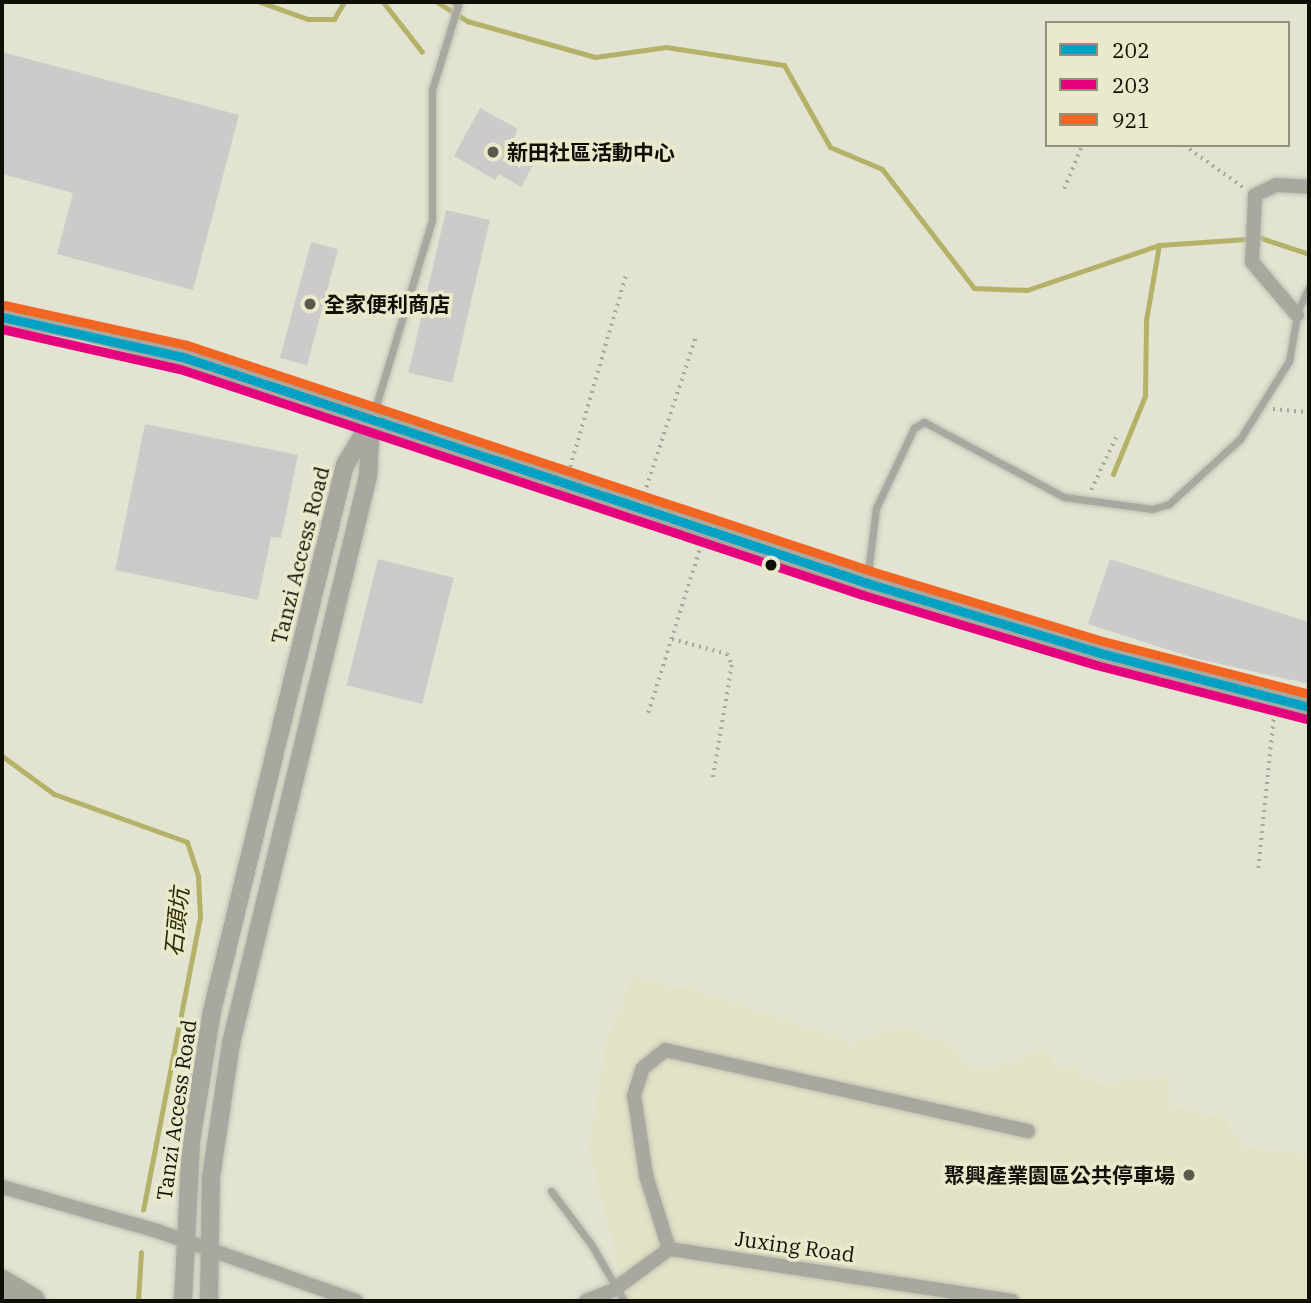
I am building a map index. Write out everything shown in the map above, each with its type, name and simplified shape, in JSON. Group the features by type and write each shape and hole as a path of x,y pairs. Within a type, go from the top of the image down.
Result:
{"highway":[{"path":"2,1283 32,1301"}],"street":[{"path":"1297,315 1252,262 1255,195 1276,185 1309,187"},
{"path":"2,317 81,331 183,357 564,486 706,528 867,583 1100,653 1309,707"},
{"name":"Tanzi Access Road","path":"183,1301 184,1240 192,1130 212,1011 345,465 372,420"},
{"name":"Tanzi Access Road","path":"209,1301 211,1177 231,1043 368,475 372,420"},
{"path":"586,1301 615,1289 669,1249 646,1175 634,1095 643,1068 665,1050 1028,1131"},
{"path":"2,1187 184,1240 356,1301"},
{"name":"Juxing Road","path":"669,1249 1012,1301"}],"lane":[{"path":"372,420 432,220 432,90 458,5 455,2"},
{"path":"867,583 876,508 914,428 924,422 1064,497 1152,509 1169,504 1240,439 1289,361 1297,315 1309,286"},
{"path":"551,1191 591,1244 624,1301"}],"path":[{"path":"1064,189 1081,147"},
{"path":"1187,147 1255,195"},
{"path":"564,486 626,274"},
{"path":"639,509 696,336"},
{"path":"1259,409 1309,412"},
{"path":"1087,499 1117,435"},
{"path":"648,713 706,528"},
{"path":"671,639 727,654 732,665 713,779"},
{"path":"1258,868 1275,698"}],"shaded area":[{"path":"634,975 674,988 693,989 853,1043 903,1027 949,1044 957,1050 962,1065 980,1069 1017,1062 1027,1053 1049,1053 1058,1070 1075,1068 1098,1084 1172,1076 1166,1088 1172,1107 1224,1118 1244,1147 1309,1155 1309,1301 628,1301 589,1149 607,1038"}],"building":[{"path":"2,52 239,115 193,290 57,254 73,193 2,174"},
{"name":"新田社區活動中心","path":"480,108 518,129 514,138 533,147 525,159 533,165 521,187 499,174 495,180 454,156"},
{"path":"446,210 490,220 452,383 408,373"},
{"name":"全家便利商店","path":"311,242 338,249 307,365 280,358"},
{"path":"145,424 298,455 281,538 271,537 258,600 115,570"},
{"path":"378,559 454,578 422,704 347,685"},
{"path":"1110,559 1309,622 1309,684 1194,658 1088,624"}],"waterway":[{"path":"260,2 308,19 334,19 344,2"},
{"path":"383,2 422,52"},
{"path":"437,2 467,21 595,57 666,47 784,65 830,147 882,169 974,288 1027,290 1159,245 1261,238 1309,254"},
{"path":"1113,474 1145,396 1146,320 1159,245"},
{"name":"石頭坑","path":"2,756 54,794 187,842 198,876 200,917 143,1210"},
{"name":"石頭坑","path":"138,1301 141,1252"}],"transit line":[{"name":"921","path":"4,305 187,345 871,571 1103,641 1309,694"},
{"name":"202","path":"2,317 183,357 867,583 1100,653 1309,707"},
{"name":"203","path":"2,329 180,369 863,595 1096,665 1306,719"}],"place":[{"name":"新田社區活動中心","path":"493,152"},
{"name":"全家便利商店","path":"310,304"},
{"name":"聚興產業園區公共停車場","path":"1189,1175"}]}
